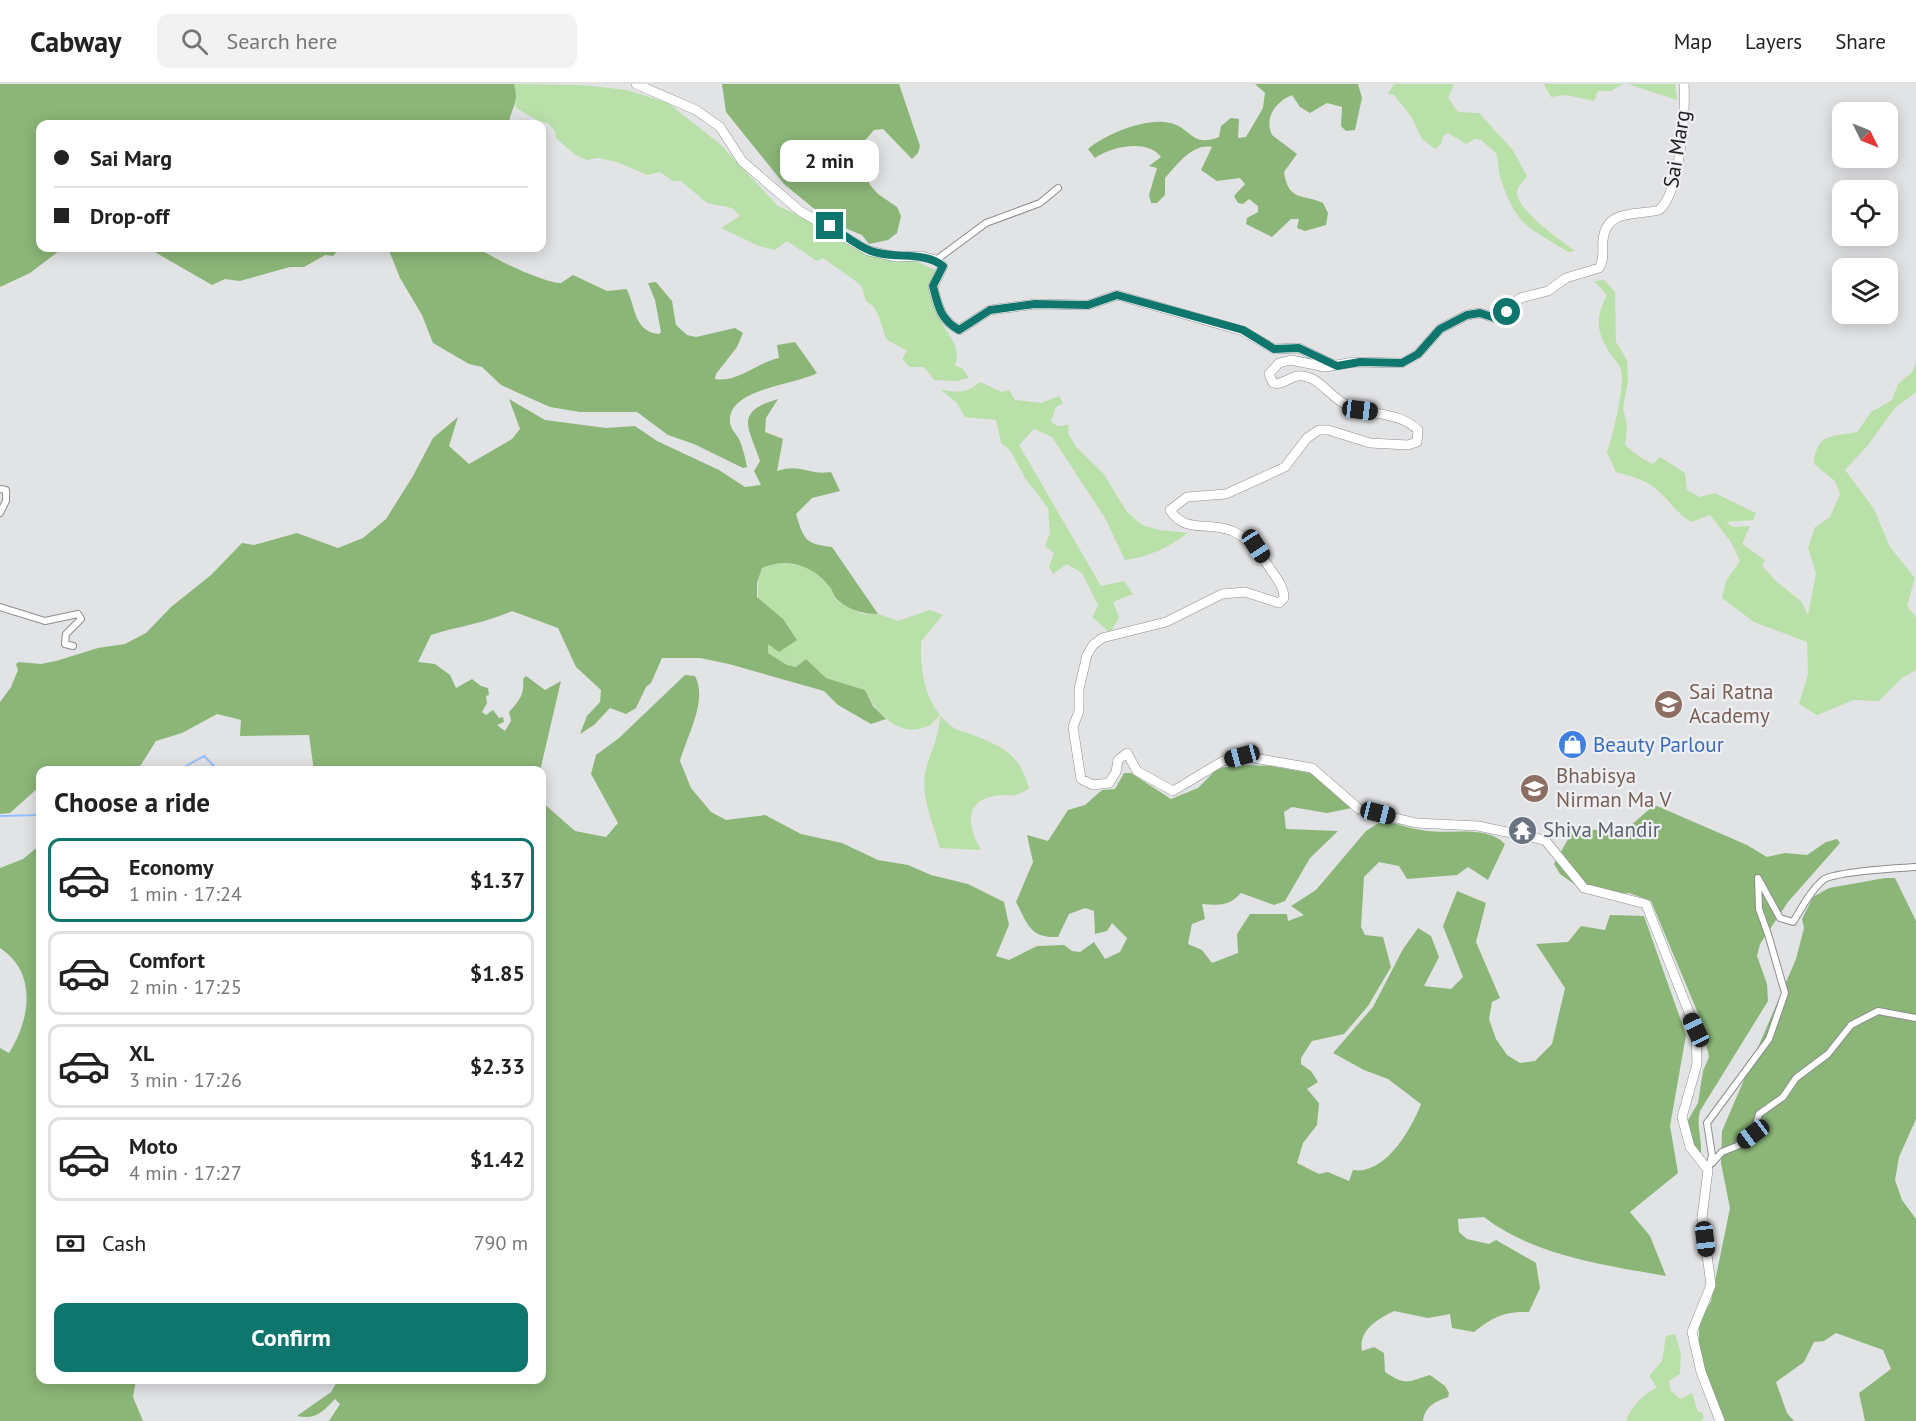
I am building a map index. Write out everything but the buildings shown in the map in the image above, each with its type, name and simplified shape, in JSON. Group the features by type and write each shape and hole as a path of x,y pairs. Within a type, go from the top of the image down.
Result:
{"street":[{"path":"636,84 696,110 720,127 742,161 800,211 869,251 897,257 921,256 936,260 943,266 933,286 939,312 950,325 959,330 990,310 1035,304 1088,305 1117,295 1243,330 1274,349 1299,348 1337,366"},
{"name":"Sai Marg","path":"1684,84 1685,118 1670,197 1659,210 1624,214 1611,221 1604,234 1603,260 1599,268 1566,278 1548,291 1520,298 1498,319 1480,313 1467,315 1440,329 1418,354 1402,363 1360,362 1337,366 1286,360 1274,366 1269,377 1273,383 1278,384 1298,376 1309,377 1350,407 1392,415 1412,424 1419,433 1417,442 1408,445 1370,442 1328,430 1319,430 1307,438 1285,467 1226,494 1187,496 1170,510 1176,520 1184,524 1232,530 1256,546 1281,584 1284,598 1279,603 1245,592 1222,594 1166,622 1102,638 1093,645 1082,678 1079,711 1073,727 1081,779 1093,785 1109,783 1116,772 1118,760 1127,753 1137,771 1173,791 1223,761 1242,756 1312,768 1359,808 1416,823 1478,826 1545,840 1584,888 1646,904 1696,1030 1697,1064 1682,1117 1690,1147 1709,1167"},
{"path":"936,260 986,224 1040,203 1058,188"},
{"path":"0,489 6,490 6,501 0,513"},
{"path":"0,607 45,621 78,614 81,619 66,634 65,644 73,646"},
{"path":"1720,1421 1701,1372 1692,1332 1711,1285 1702,1217 1712,1155 1707,1123 1769,1038 1785,993 1759,909 1758,878 1780,918 1793,922 1809,896 1826,878 1862,871 1916,867"},
{"path":"1709,1167 1722,1152 1737,1146 1753,1134 1759,1114 1783,1097 1796,1078 1828,1054 1851,1025 1878,1011 1916,1018"}],"green space":[{"path":"0,84 514,84 516,97 510,120 36,120 36,252 58,252 30,273 0,287"},
{"path":"514,84 582,85 627,90 668,103 720,144 778,206 823,226 862,252 895,262 916,261 935,270 929,285 935,305 957,352 955,366 962,368 969,378 956,381 934,380 924,367 910,367 902,359 907,351 886,339 879,317 874,307 866,301 861,285 823,258 817,261 787,241 775,250 759,246 721,228 740,216 732,208 707,203 681,181 673,181 660,172 647,175 617,162 598,158 587,160 574,154 556,138 555,131 546,120 537,120 516,108"},
{"path":"722,84 899,84 920,146 918,153 912,159 883,129 874,130 860,146 859,155 870,185 878,194 897,207 901,216 897,233 888,240 869,244 862,235 830,222 784,184 726,112"},
{"path":"1255,84 1358,84 1362,98 1355,130 1346,131 1341,126 1342,107 1327,103 1310,113 1300,107 1292,95 1276,106 1270,117 1272,135 1297,154 1284,172 1289,188 1293,193 1323,203 1328,213 1326,225 1305,231 1297,228 1299,219 1291,219 1272,237 1246,224 1247,218 1258,212 1258,206 1249,199 1243,204 1238,203 1234,196 1245,184 1240,178 1217,181 1201,170 1212,147 1198,148 1180,161 1165,178 1165,195 1157,203 1151,203 1149,195 1157,168 1149,166 1161,157 1155,151 1130,146 1111,150 1095,158 1088,149 1127,128 1150,122 1177,125 1197,139 1210,140 1219,137 1221,126 1231,118 1239,119 1238,138 1246,137 1263,108 1265,93"},
{"path":"1394,84 1454,84 1448,98 1458,112 1479,113 1512,149 1527,176 1517,191 1519,200 1532,217 1575,251 1568,252 1534,231 1519,217 1501,180 1496,153 1481,140 1475,139 1466,144 1448,133 1443,136 1441,144 1435,149 1422,139 1411,116 1394,95 1388,94"},
{"path":"1544,84 1623,84 1611,91 1598,91 1594,101 1566,95 1551,97"},
{"path":"1628,84 1675,84 1677,100"},
{"path":"155,252 336,252 333,256 325,255 304,267 290,267 240,281 225,279 212,285"},
{"path":"390,252 485,252 518,269 553,282 561,283 573,275 607,291 626,289 639,322 650,332 659,334 661,332 655,300 648,283 656,282 672,301 676,325 687,335 696,337 735,328 743,333 737,347 716,374 715,379 732,378 779,358 777,345 795,342 817,373 764,389 739,402 732,411 730,423 744,453 747,467 743,468 694,444 668,435 637,412 580,412 550,407 501,385 482,367 469,364 433,343 422,315 400,278"},
{"path":"1604,280 1615,292 1616,342 1627,360 1628,381 1623,408 1627,425 1625,445 1653,464 1660,457 1685,473 1687,490 1700,497 1715,493 1756,513 1753,520 1726,522 1733,527 1750,526 1742,544 1765,560 1762,566 1777,582 1801,601 1808,615 1816,573 1808,548 1815,527 1830,517 1840,494 1835,481 1814,464 1815,454 1826,438 1857,432 1871,412 1892,400 1898,384 1913,371 1916,362 1916,392 1894,409 1868,445 1845,470 1874,509 1890,547 1915,578 1907,606 1916,617 1916,670 1902,678 1879,701 1854,700 1817,715 1799,704 1808,674 1807,642 1754,622 1722,598 1726,581 1740,561 1731,542 1710,515 1692,522 1647,483 1616,472 1607,452 1618,411 1622,378 1620,368 1606,347 1600,332 1600,311 1607,295 1594,281"},
{"path":"980,382 1002,392 1009,390 1015,400 1041,403 1059,396 1063,403 1056,407 1051,421 1057,426 1069,425 1068,433 1076,447 1103,473 1127,512 1142,525 1160,530 1188,533 1158,551 1125,560 1105,518 1052,437 1034,429 1019,445 1101,586 1124,581 1133,594 1113,602 1119,618 1110,633 1092,617 1098,605 1082,573 1067,564 1053,574 1049,567 1054,553 1045,546 1050,533 1048,508 1025,478 1010,450 1001,443 996,420 965,417 957,403 940,389 961,392"},
{"path":"509,399 545,420 606,428 635,426 657,441 719,470 745,487 761,485 754,471 760,461 749,430 750,415 755,409 778,399 766,418 765,432 783,439 777,471 793,468 823,473 831,472 840,491 812,498 796,514 801,530 811,542 832,547 878,614 858,611 837,600 822,579 807,568 781,563 762,568 757,583 757,597 783,619 797,640 779,652 768,644 768,653 787,665 796,667 806,659 826,678 865,690 873,706 886,719 871,724 838,705 824,691 729,664 700,658 662,658 636,708 626,714 610,708 594,725 580,734 587,716 600,702 601,690 576,667 558,628 512,611 492,619 431,635 418,662 435,664 450,675 456,688 472,679 488,688 487,703 482,712 486,715 493,710 499,718 503,717 504,722 497,725 505,731 511,721 509,712 520,698 523,679 526,676 545,690 561,681 541,766 313,766 309,735 240,736 241,720 217,714 182,733 156,741 140,766 36,766 36,790 10,813 0,814 0,702 11,687 18,670 16,664 19,662 41,664 56,661 98,648 125,644 146,633 171,607 211,575 242,543 254,545 297,533 338,548 363,538 386,519 433,438 458,417 449,446 469,464 512,439 520,429"},
{"path":"775,562 807,566 831,587 836,600 862,614 878,614 898,621 930,610 943,615 921,641 926,689 940,715 930,725 919,729 909,730 900,727 883,715 865,690 826,678 806,659 796,667 787,665 768,653 759,601 759,580 762,568"},
{"path":"685,675 695,676 699,696 698,707 680,761 691,788 711,812 726,820 765,815 801,834 842,843 878,860 908,865 931,875 968,884 1004,902 1009,925 996,956 1009,960 1037,946 1064,945 1072,951 1080,952 1094,942 1105,959 1120,952 1127,938 1112,923 1107,931 1095,934 1094,911 1085,908 1069,914 1058,937 1049,937 1031,928 1016,902 1033,862 1027,835 1048,841 1068,810 1085,805 1102,790 1115,789 1124,773 1131,773 1171,799 1198,788 1218,768 1245,765 1271,766 1320,775 1357,807 1327,813 1292,807 1284,812 1286,829 1338,831 1310,858 1285,901 1274,905 1241,893 1227,903 1202,904 1205,919 1192,924 1188,944 1202,950 1212,963 1238,953 1237,934 1250,914 1287,914 1288,921 1304,915 1291,906 1316,890 1366,831 1382,821 1437,832 1479,832 1498,838 1505,844 1488,880 1468,867 1457,875 1407,879 1399,866 1379,862 1364,877 1361,927 1365,935 1383,937 1391,967 1368,1006 1344,1034 1312,1041 1301,1058 1301,1064 1311,1071 1318,1082 1307,1089 1319,1103 1317,1125 1303,1143 1297,1163 1319,1174 1328,1172 1349,1181 1353,1170 1365,1170 1376,1165 1386,1158 1404,1138 1421,1104 1388,1079 1364,1070 1333,1053 1373,1007 1403,949 1418,928 1431,936 1439,957 1424,986 1451,989 1463,977 1443,926 1457,891 1486,903 1476,942 1500,998 1492,1002 1489,1019 1496,1039 1507,1055 1520,1063 1535,1061 1552,1044 1565,988 1536,944 1568,942 1581,926 1605,930 1610,915 1644,916 1686,1035 1670,1126 1678,1173 1630,1212 1650,1236 1666,1276 1595,1263 1547,1250 1504,1230 1484,1217 1458,1219 1459,1232 1467,1239 1489,1244 1496,1240 1536,1263 1540,1288 1529,1312 1499,1316 1474,1332 1452,1328 1450,1314 1428,1318 1394,1311 1370,1326 1363,1337 1362,1351 1374,1347 1384,1353 1385,1372 1402,1381 1430,1375 1445,1386 1449,1393 1448,1397 1428,1408 1423,1421 329,1421 340,1404 335,1399 327,1408 314,1416 297,1416 331,1392 336,1384 546,1384 546,806 575,831 606,837 618,823 591,774 596,755 619,738"},
{"path":"940,715 954,728 992,743 1008,753 1020,767 1029,788 1014,795 990,797 975,806 972,812 972,828 981,850 940,848 926,802 924,783 938,732"},
{"path":"1657,806 1747,845 1767,857 1785,853 1807,855 1826,842 1837,839 1840,843 1788,902 1760,944 1757,956 1767,984 1768,1001 1700,1111 1701,1153 1695,1155 1687,1147 1681,1132 1698,1103 1703,1071 1709,1057 1700,1018 1651,901 1629,893 1601,895 1584,891 1560,874 1554,864 1572,832 1588,829 1622,833 1652,807"},
{"path":"36,848 36,1384 135,1384 133,1397 143,1421 0,1421 0,1048 9,1053 22,1026 27,998 20,970 12,958 0,948 0,868 23,859"},
{"path":"1895,878 1916,921 1916,1119 1899,1157 1895,1180 1902,1200 1916,1219 1916,1421 1865,1421 1859,1393 1891,1369 1883,1350 1836,1333 1824,1341 1814,1342 1804,1362 1776,1382 1787,1413 1794,1421 1723,1421 1699,1352 1699,1323 1711,1301 1730,1208 1721,1163 1722,1131 1796,959 1804,928 1802,919 1813,897 1829,888"},
{"path":"1675,1334 1681,1353 1680,1374 1669,1381 1671,1391 1680,1399 1692,1393 1698,1412 1702,1412 1704,1418 1701,1421 1626,1421 1638,1401 1657,1388 1649,1376 1662,1361 1666,1336"}],"waterway":[{"path":"186,766 204,756 214,766"},
{"path":"0,816 36,815"}],"place":[{"name":"Sai Ratna Academy","path":"1668,704"},
{"name":"Beauty Parlour","path":"1572,745"},
{"name":"Bhabisya Nirman Ma V","path":"1535,788"},
{"name":"Shiva Mandir","path":"1522,830"}],"route":[{"path":"830,226 869,251 897,257 921,256 936,260 943,266 933,286 939,312 950,325 959,330 990,310 1035,304 1088,305 1117,295 1243,330 1274,349 1299,348 1337,366 1360,362 1402,363 1418,354 1440,329 1467,315 1480,313 1498,319 1507,312"}]}
